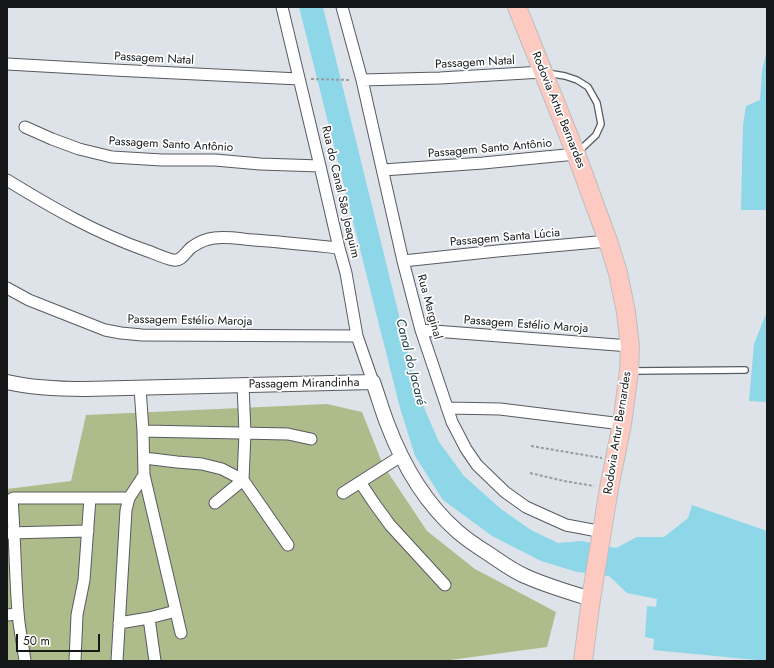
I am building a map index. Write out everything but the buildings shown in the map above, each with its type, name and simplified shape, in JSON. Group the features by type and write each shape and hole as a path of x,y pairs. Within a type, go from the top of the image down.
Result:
{"main road":[{"name":"Rodovia Artur Bernardes","path":"517,7 576,154 608,241 626,312 630,346 629,371 622,424 609,488 583,661"}],"street":[{"name":"Rua do Canal São Joaquim","path":"282,7 302,79 320,166 346,273 357,336 373,382"},
{"name":"Rua Marginal","path":"342,7 358,80 383,170 403,261 421,330 452,422 469,455 477,466 505,492 526,507 566,525 602,536"},
{"name":"Passagem Natal","path":"7,64 302,79"},
{"name":"Passagem Natal","path":"358,80 440,78 542,72"},
{"name":"Passagem Santo Antônio","path":"25,127 79,149 112,157 162,160 215,160 260,164 320,166"},
{"name":"Passagem Santo Antônio","path":"383,170 483,163 576,154"},
{"path":"7,180 68,216 118,239 174,260 181,258 198,243 204,240 216,238 339,248"},
{"name":"Passagem Santa Lúcia","path":"403,261 608,241"},
{"name":"Passagem Estélio Maroja","path":"7,288 29,300 86,323 105,330 121,333 142,335 357,336"},
{"name":"Passagem Estélio Maroja","path":"421,330 630,346"},
{"name":"Passagem Mirandinha","path":"7,382 25,386 57,389 373,382 387,423 401,456 411,474 425,497 457,531 473,544 523,575 536,581 592,594"},
{"path":"215,503 243,480 245,433 243,386"},
{"path":"140,388 144,475 146,488 181,633"},
{"path":"447,408 500,409 622,424"},
{"path":"143,431 288,434 311,439"},
{"path":"343,493 401,456"},
{"path":"144,458 202,464 222,469 243,480 288,545"},
{"path":"117,661 126,510 130,498 144,475"},
{"path":"360,482 390,525 445,585"},
{"path":"75,661 77,615 84,580 90,498"},
{"path":"25,661 12,614 14,555 11,532 12,499 130,498"},
{"path":"11,532 88,531"},
{"path":"119,623 149,618 176,611"},
{"path":"149,618 155,661"}],"lane":[{"path":"542,72 577,80 588,87 597,103 601,124 596,135 576,154"},
{"path":"629,371 745,370"}],"path":[{"path":"302,79 358,80"},
{"path":"531,446 614,461"},
{"path":"530,473 564,481 609,488"}],"green space":[{"path":"327,404 362,412 383,465 427,531 475,569 556,612 547,647 449,661 7,661 7,489 71,481 86,415"}],"water":[{"name":"Canal do Jacaré","path":"299,7 323,7 412,368 425,410 439,442 464,476 501,509 531,530 558,543 582,541 616,548 637,537 664,537 688,518 692,505 767,531 767,661 653,650 654,639 645,637 647,606 656,607 657,599 627,593 609,576 577,572 541,561 492,536 443,500 415,456 400,408"},
{"path":"767,50 767,210 741,210 743,125 746,106 760,100 762,70"},
{"path":"767,311 767,402 749,401 754,344"}]}
